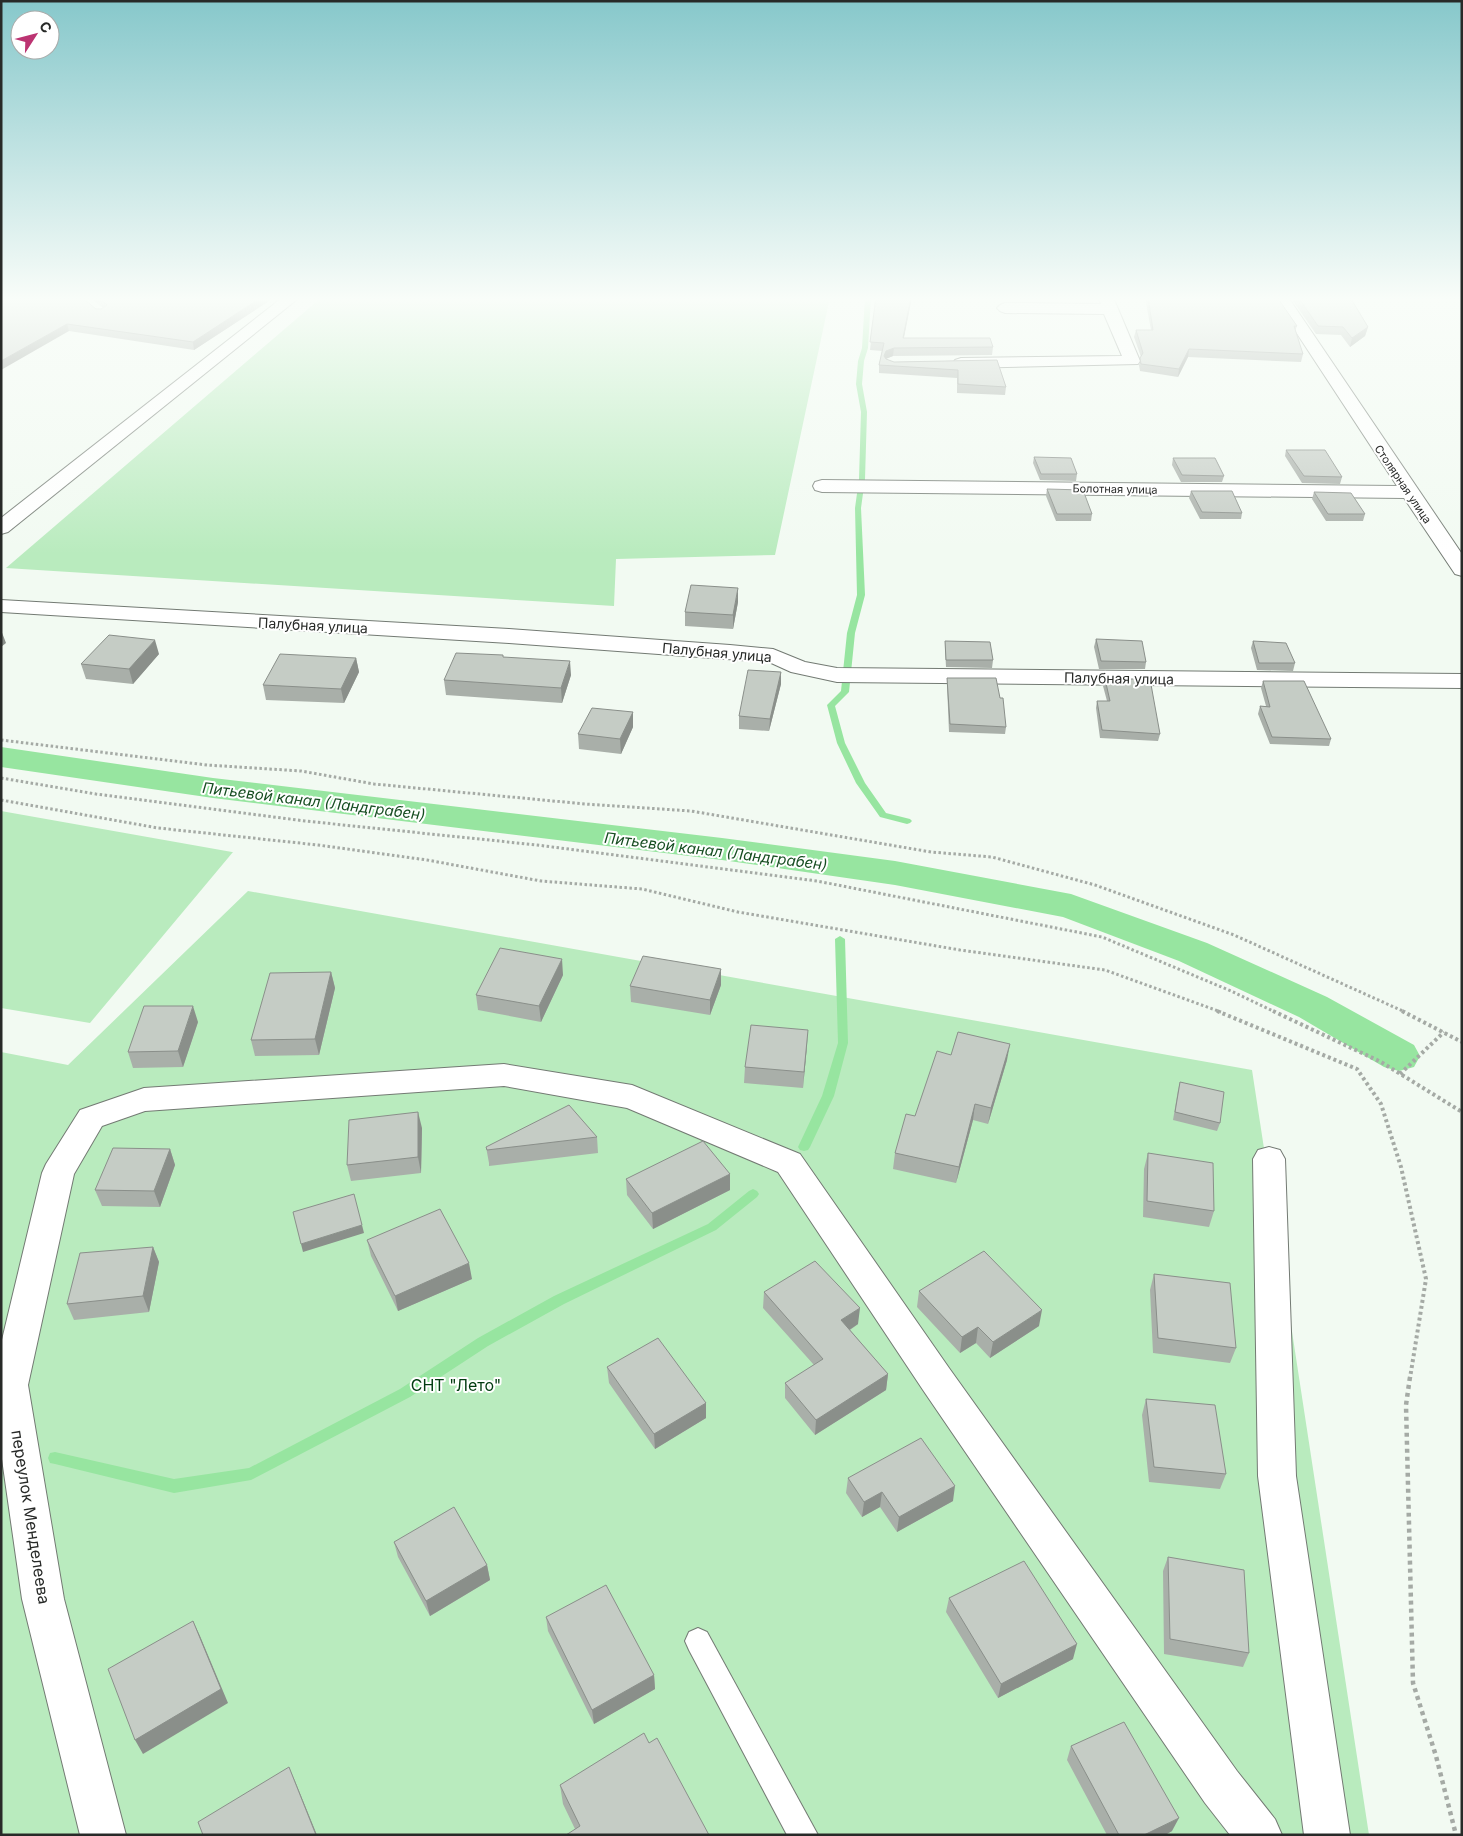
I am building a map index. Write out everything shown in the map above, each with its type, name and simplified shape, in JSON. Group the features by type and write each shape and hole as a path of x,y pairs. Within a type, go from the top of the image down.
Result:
{"street":[{"path":"1,528 185,383"},
{"name":"Столярная улица","path":"1336,383 1462,570"},
{"name":"Болотная улица","path":"822,486 1408,492"},
{"name":"Палубная улица","path":"1,606 509,636 730,652 773,656 799,666 837,675 1462,681"},
{"name":"переулок Менделеева","path":"103,1835 43,1599 10,1385 58,1173 91,1118 144,1100 504,1076 632,1097 789,1163 936,1379 1221,1788 1259,1835"},
{"path":"1269,1159 1277,1476 1327,1835"}],"lane":[{"path":"698,1641 803,1835"}],"path":[{"path":"1,740 207,765 301,771 374,784 584,804 691,811 931,852 992,857 1095,885 1234,935 1420,1019 1462,1042"},
{"path":"1,778 96,794 305,821 537,845 817,881 1102,937 1231,991 1381,1062 1462,1112"},
{"path":"1,800 158,828 318,844 427,860 541,880 642,889 738,912 960,950 1105,970 1240,1019 1357,1069 1381,1104 1401,1167 1426,1279 1406,1405 1412,1683 1436,1756 1456,1835"},
{"path":"1400,1074 1444,1032"}],"green space":[{"path":"222,383 812,383 775,555 616,559 614,606 6,568"},
{"path":"1,811 233,852 90,1023 1,1008"},
{"name":"СНТ \"Лето\"","path":"248,891 1252,1070 1369,1835 1,1835 1,1052 68,1065"}],"building":[{"path":"1005,383 1006,387 958,384"},
{"path":"1286,450 1325,450 1342,477 1304,476"},
{"path":"1034,457 1071,458 1077,474 1041,474"},
{"path":"1173,458 1215,458 1224,476 1182,475"},
{"path":"1047,489 1083,490 1092,514 1057,514"},
{"path":"1191,491 1232,491 1242,513 1202,512"},
{"path":"1314,492 1351,493 1365,514 1328,514"},
{"path":"691,585 738,588 733,615 685,612"},
{"path":"109,635 155,640 129,669 81,664"},
{"path":"1096,639 1142,641 1146,662 1101,661"},
{"path":"945,641 990,642 993,660 946,660"},
{"path":"1253,641 1286,643 1295,663 1259,663"},
{"path":"456,653 570,661 561,688 444,680"},
{"path":"280,654 356,658 341,689 263,685"},
{"path":"748,670 781,672 770,719 739,716"},
{"path":"947,678 996,678 1000,698 1003,698 1006,727 950,724"},
{"path":"1105,679 1150,679 1160,734 1102,730 1097,701 1110,701"},
{"path":"1263,681 1304,681 1331,739 1272,737 1260,706 1270,707"},
{"path":"592,708 633,712 620,739 578,734"},
{"path":"500,948 562,959 539,1006 476,995"},
{"path":"643,956 721,969 710,1000 630,986"},
{"path":"331,972 315,1039 251,1040 270,973"},
{"path":"144,1006 193,1006 178,1051 128,1052"},
{"path":"751,1025 808,1030 804,1072 745,1067"},
{"path":"958,1032 1010,1044 991,1108 975,1104 959,1167 895,1153 906,1114 915,1116 937,1051 951,1055"},
{"path":"1180,1082 1224,1092 1220,1123 1175,1112"},
{"path":"569,1105 597,1137 487,1150 486,1147"},
{"path":"418,1112 418,1157 347,1165 349,1120"},
{"path":"703,1141 730,1174 652,1213 626,1179"},
{"path":"113,1148 170,1149 154,1191 95,1190"},
{"path":"1148,1153 1213,1163 1214,1211 1147,1201"},
{"path":"354,1194 362,1225 301,1244 293,1212"},
{"path":"440,1209 469,1263 395,1296 367,1240"},
{"path":"153,1247 143,1296 67,1304 80,1253"},
{"path":"984,1251 1042,1310 993,1342 978,1327 962,1337 919,1291"},
{"path":"815,1261 860,1308 841,1320 888,1374 816,1420 785,1383 823,1359 764,1292"},
{"path":"1154,1274 1230,1283 1236,1348 1158,1338"},
{"path":"658,1338 706,1403 654,1434 607,1367"},
{"path":"1146,1399 1215,1405 1226,1474 1154,1467"},
{"path":"921,1438 955,1486 899,1517 882,1492 864,1502 848,1478"},
{"path":"454,1507 487,1565 426,1601 394,1542"},
{"path":"1168,1557 1244,1570 1249,1653 1170,1639"},
{"path":"1024,1561 1077,1644 1001,1684 949,1598"},
{"path":"606,1585 654,1675 592,1710 546,1617"},
{"path":"193,1621 221,1689 135,1740 108,1669"},
{"path":"1124,1722 1179,1818 1144,1835 1119,1835 1071,1746"},
{"path":"644,1733 649,1743 657,1738 709,1835 566,1835 580,1826 560,1785"},
{"path":"289,1767 316,1835 203,1835 198,1822"}],"waterway":[{"path":"859,383 864,412 862,479 858,508 861,595 851,633 845,692 831,705 841,743 861,783 883,815 907,821"},
{"name":"Питьевой канал (Ландграбен)","path":"1,757 213,788 722,849 895,873 1071,906 1193,952 1313,1007 1399,1056"},
{"path":"804,1147 828,1096 843,1043 840,939"},
{"path":"55,1458 174,1486 251,1474 405,1393 483,1342 559,1300 712,1227 753,1194"}]}
